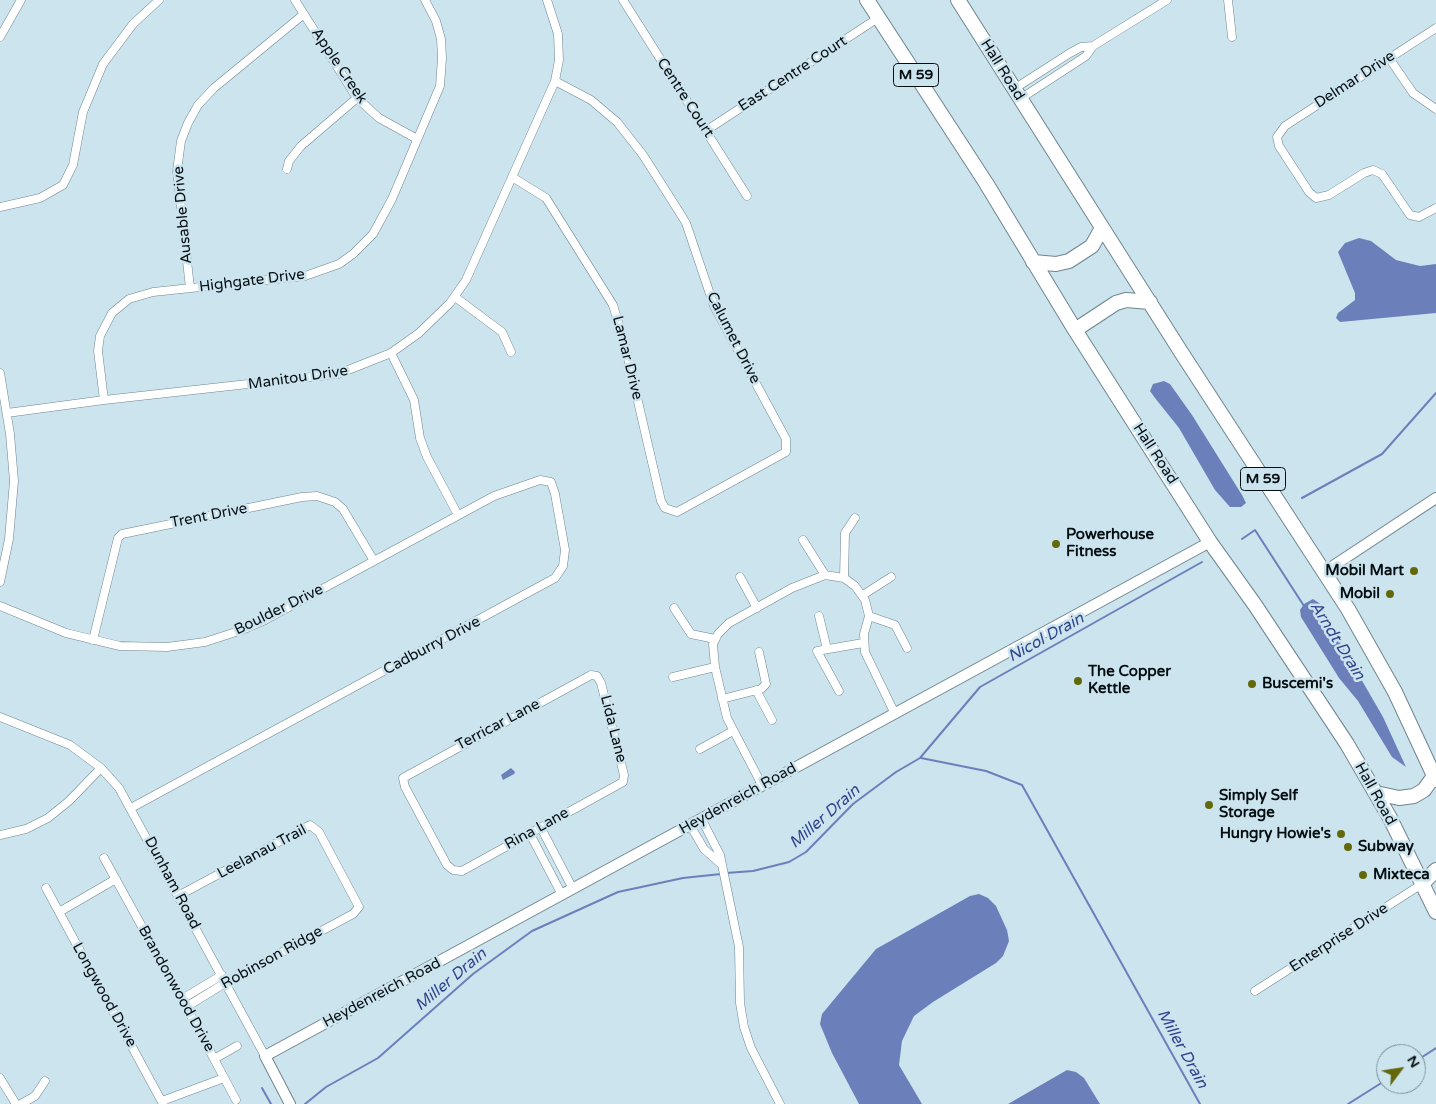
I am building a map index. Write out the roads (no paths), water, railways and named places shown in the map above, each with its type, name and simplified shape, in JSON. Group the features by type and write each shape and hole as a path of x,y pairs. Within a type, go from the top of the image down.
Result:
{"highway":[{"name":"Hall Road","path":"867,0 986,183 1075,330 1210,542 1322,706 1376,793 1436,912"},
{"name":"Hall Road","path":"958,0 1102,228 1348,609 1391,685 1435,778"},
{"path":"1033,262 1056,264 1069,261 1092,246 1102,228"},
{"path":"1075,330 1116,303 1126,300 1150,302"},
{"path":"1376,793 1400,798 1414,796 1424,790 1435,778"},
{"path":"1422,884 1436,870"}],"street":[{"path":"0,37 21,0"},
{"path":"0,207 40,198 64,185 73,165 83,112 103,64 133,24 160,0"},
{"name":"Apple Creek","path":"294,0 357,98 379,118 417,140"},
{"name":"Highgate Drive","path":"104,400 98,351 102,329 112,313 129,299 143,294 305,276 339,264 353,254 373,234 392,199 438,93 442,67 439,31 425,0"},
{"name":"Manitou Drive","path":"6,413 104,400 316,378 356,369 391,353 426,327 455,297 477,259 555,81 559,52 558,34 547,0"},
{"name":"Centre Court","path":"623,0 747,196"},
{"path":"1017,94 1069,68 1086,56 1093,46 1167,0"},
{"path":"1228,0 1232,37"},
{"name":"Ausable Drive","path":"190,288 177,171 181,141 188,123 198,106 214,88 304,14"},
{"name":"East Centre Court","path":"707,130 878,18"},
{"name":"Delmar Drive","path":"1436,28 1285,126 1277,136 1284,154 1309,192 1316,198 1329,195 1364,173 1373,170 1382,174 1410,215 1419,217 1436,208"},
{"path":"1017,94 1063,57 1082,47 1093,46"},
{"path":"1063,57 1069,68"},
{"path":"1389,58 1413,93 1436,109"},
{"name":"Calumet Drive","path":"555,81 591,100 611,116 643,155 683,217 714,306 788,444 786,452 781,457 681,510 669,511"},
{"path":"287,169 290,161 301,146 357,98"},
{"name":"Lamar Drive","path":"512,177 546,198 613,305 624,340 661,501 669,511"},
{"path":"455,297 502,332 511,352"},
{"path":"391,353 414,400 420,438 427,457 458,515"},
{"path":"0,373 14,481 9,539 0,582"},
{"name":"Cadburry Drive","path":"131,808 539,587 555,578 563,566 565,550 554,487 547,480 494,496 458,515"},
{"name":"Trent Drive","path":"93,640 118,538 122,534 292,499 317,496 335,502 343,509 374,561"},
{"path":"1324,572 1436,498"},
{"name":"Boulder Drive","path":"0,606 66,633 120,646 167,647 218,638 265,620 458,515"},
{"path":"844,578 845,533 855,518"},
{"path":"803,540 824,575"},
{"name":"Heydenreich Road","path":"265,1056 1210,542"},
{"path":"762,786 733,731 722,699 712,650 715,639 730,623 803,583 824,575 844,578 863,595 869,616 863,643 867,660 895,714"},
{"path":"740,577 757,608"},
{"path":"863,595 891,577"},
{"path":"674,608 691,634 715,639"},
{"path":"819,616 827,649"},
{"path":"869,616 895,625 907,648"},
{"path":"839,691 817,651 863,643"},
{"path":"722,699 756,690 766,684 759,652"},
{"path":"673,678 714,667"},
{"name":"Terricar Lane","path":"453,870 447,865 405,787 403,778 587,677 594,675"},
{"name":"Lida Lane","path":"594,675 601,682 624,775 620,784"},
{"path":"756,690 772,720"},
{"name":"Dunham Road","path":"0,717 70,745 101,768 119,788 227,984 290,1104"},
{"path":"700,750 733,731"},
{"path":"0,836 26,829 48,818 69,801 101,768"},
{"name":"Rina Lane","path":"453,870 462,871 620,784"},
{"path":"702,820 719,850 740,953 740,1003 744,1027 751,1048 780,1104"},
{"name":"Leelanau Trail","path":"178,896 310,825 319,832 357,902 358,910"},
{"path":"690,826 704,848 722,865"},
{"path":"541,828 573,889"},
{"path":"530,834 562,895"},
{"name":"Brandonwood Drive","path":"104,858 236,1100"},
{"path":"59,912 116,879"},
{"name":"Enterprise Drive","path":"1255,991 1422,884"},
{"name":"Longwood Drive","path":"46,888 162,1103 224,1078"},
{"name":"Robinson Ridge","path":"186,1007 227,984 230,980 358,910"},
{"name":"Robinson Ridge","path":"182,999 222,975"},
{"path":"214,1060 237,1046"},
{"path":"0,1078 16,1104"},
{"path":"22,1104 35,1096 45,1081"}],"water":[{"path":"1359,238 1371,241 1396,260 1420,266 1436,264 1436,313 1340,322 1336,318 1338,313 1355,300 1355,293 1338,252 1345,243"},
{"path":"1164,381 1170,384 1192,415 1242,495 1246,503 1241,507 1230,507 1215,490 1179,428 1150,391 1153,384"},
{"path":"1313,599 1322,605 1334,632 1383,717 1406,767 1392,757 1358,701 1339,678 1301,617 1300,610 1304,604"},
{"path":"511,768 515,772 514,774 503,780 501,775"},
{"path":"979,894 988,898 996,906 1007,930 1009,941 1003,956 996,963 914,1016 902,1041 899,1065 922,1104 859,1104 832,1053 820,1024 822,1014 876,949 970,896"},
{"path":"1067,1070 1076,1072 1084,1078 1100,1104 1008,1104"}],"waterway":[{"name":"Nicol Drain","path":"1302,498 1382,454 1436,393"},
{"name":"Arndt Drain","path":"1242,539 1255,530 1304,606"},
{"name":"Nicol Drain","path":"726,873 753,871 789,862 806,852 853,804 896,772 920,758 980,687 1202,562"},
{"name":"Miller Drain","path":"921,758 986,771 1022,785 1200,1104"},
{"name":"Miller Drain","path":"305,1104 326,1087 378,1058 473,974 532,931 618,892 683,878 721,874"},
{"name":"Miller Drain","path":"1426,1054 1436,1048"},
{"name":"Miller Drain","path":"1348,1104 1376,1086"},
{"path":"262,1088 271,1104"}],"place":[{"name":"Powerhouse Fitness","path":"1056,544"},
{"name":"Mobil Mart","path":"1414,571"},
{"name":"Mobil","path":"1390,594"},
{"name":"The Copper Kettle","path":"1078,681"},
{"name":"Buscemi's","path":"1252,684"},
{"name":"Simply Self Storage","path":"1209,805"},
{"name":"Hungry Howie's","path":"1341,834"},
{"name":"Subway","path":"1348,847"},
{"name":"Mixteca","path":"1363,875"}]}
